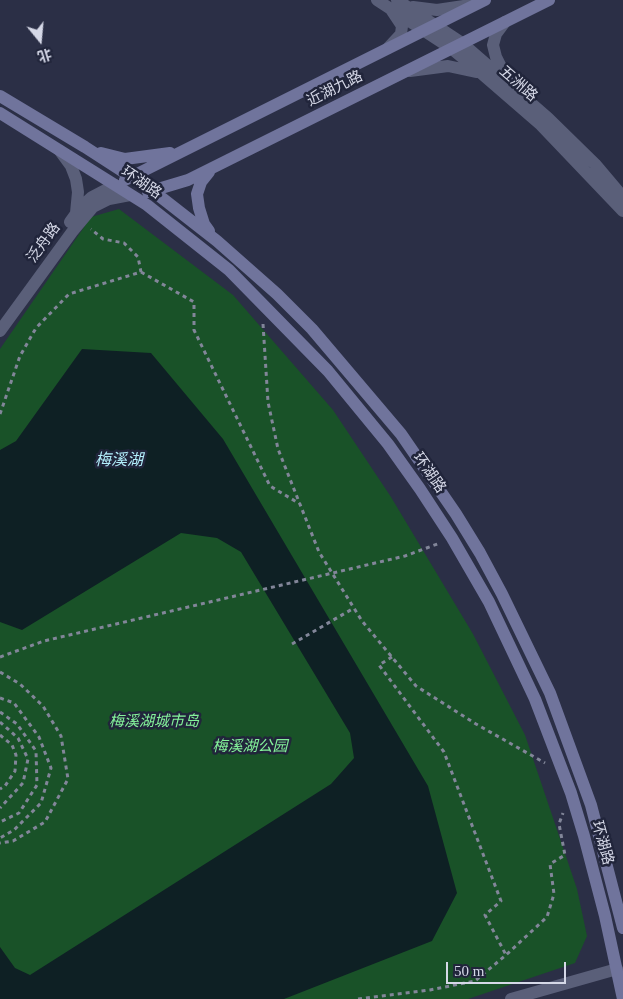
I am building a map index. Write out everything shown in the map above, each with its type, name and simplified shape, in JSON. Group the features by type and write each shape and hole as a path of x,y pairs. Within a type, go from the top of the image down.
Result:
{"main road":[{"name":"近湖九路","path":"130,194 153,191 188,180 549,0"},
{"name":"近湖九路","path":"115,185 482,1"},
{"name":"环湖路","path":"0,96 85,147 153,191 217,240 277,294 340,360 401,434 433,479 475,545 502,594 550,693 572,749 596,823 623,928"},
{"name":"环湖路","path":"0,114 147,205 202,248 263,303 328,371 388,444 452,538 512,649 535,699 571,793 620,971 623,999"},
{"path":"85,147 105,155 125,159 169,154 196,146"},
{"path":"212,168 201,182 198,194 199,208 204,224 217,240"}],"street":[{"name":"五洲路","path":"377,0 397,4 514,89 595,164 623,197"},
{"path":"386,50 401,34 402,26 397,4 421,10 437,10 482,1"},
{"path":"505,22 496,34 493,45 504,73 514,89"},
{"name":"五洲路","path":"457,46 482,74 541,125 623,211"},
{"path":"402,73 448,66 467,68 482,74"},
{"path":"58,149 71,166 76,179 78,218"},
{"name":"泛舟路","path":"0,331 92,198 115,185"},
{"name":"泛舟路","path":"0,316 78,218 109,199 130,194"},
{"path":"93,208 116,202 130,201 147,205"},
{"path":"511,999 620,971"}],"path":[{"path":"78,218 103,239 124,243 138,256 141,272"},
{"path":"0,414 20,356 36,328 69,294 141,272 194,302 194,330 270,486 300,504"},
{"path":"263,303 263,353 268,402 278,448 319,552 354,608 416,686 476,724 563,772"},
{"path":"0,657 44,640 405,556 452,538"},
{"path":"292,644 354,608"},
{"path":"392,657 379,666 444,752 501,901 485,915 506,955"},
{"path":"0,672 20,684 43,706 61,736 68,779 45,822 13,841 0,843"},
{"path":"0,698 14,703 39,737 51,768 41,803 14,830 0,838"},
{"path":"0,712 18,724 36,751 37,785 19,813 0,822"},
{"path":"0,722 18,738 28,758 23,783 0,808"},
{"path":"0,736 12,745 16,755 14,771 5,786 0,789"},
{"path":"358,999 430,990 475,981 547,917 554,894 550,864 566,855 559,824 571,793"}],"green space":[{"name":"梅溪湖公园","path":"119,209 233,295 333,410 391,497 473,634 525,735 577,889 587,936 575,963 468,999 0,999 0,349 91,217"}],"water":[{"name":"梅溪湖","path":"82,349 151,353 223,439 428,786 457,893 432,941 284,999 0,999 0,947 15,968 30,975 331,784 354,758 350,733 241,552 217,538 181,533 22,630 0,622 0,450 16,441"}],"park label":[{"name":"梅溪湖城市岛","path":"154,722"}]}
